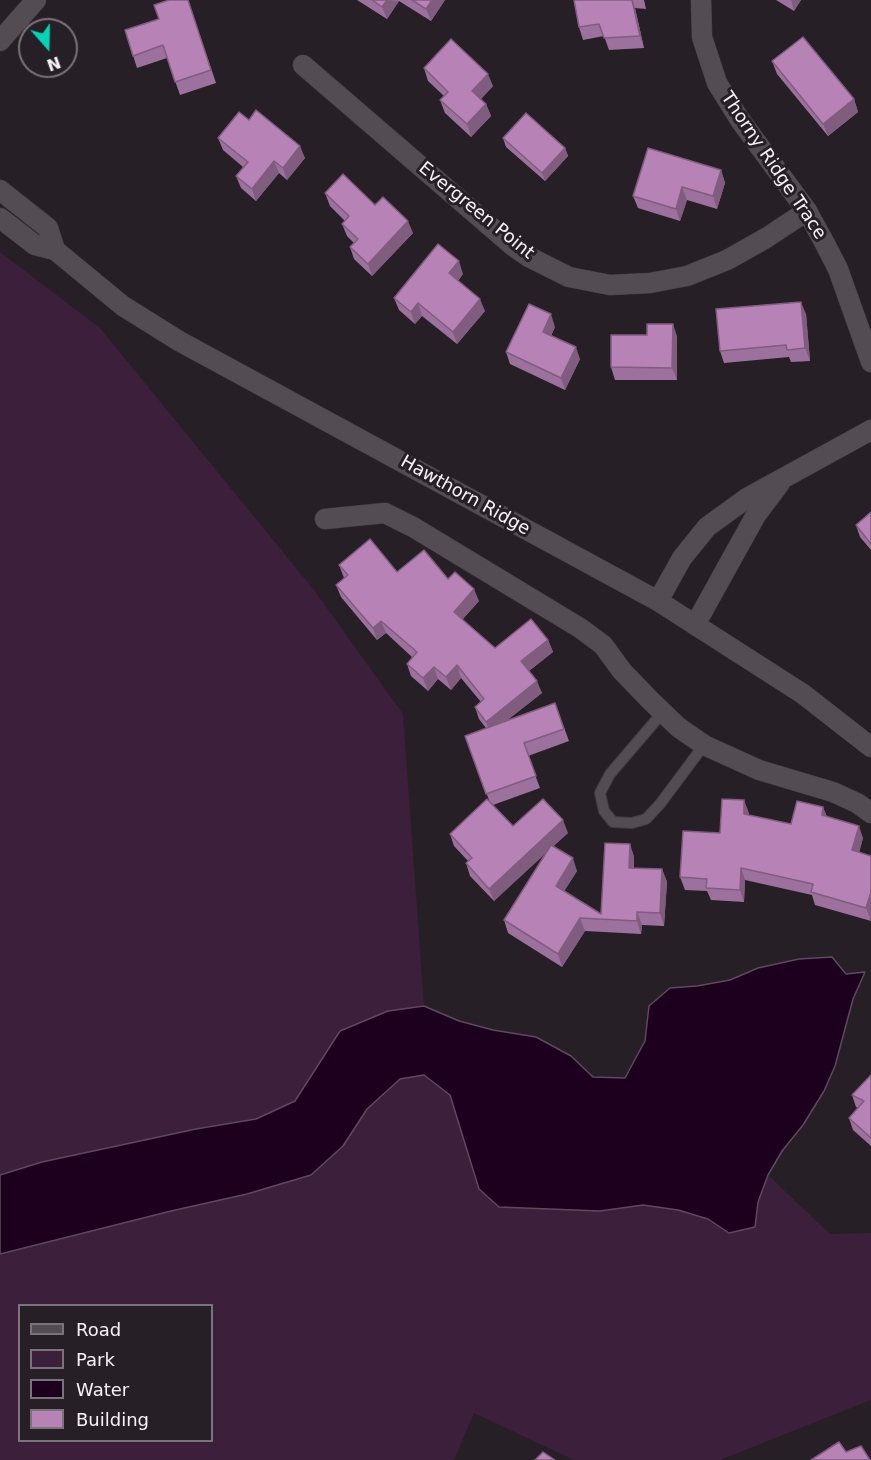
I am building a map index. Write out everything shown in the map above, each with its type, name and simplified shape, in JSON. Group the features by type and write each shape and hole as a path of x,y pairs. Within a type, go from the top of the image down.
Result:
{"street":[{"path":"0,41 36,0"},
{"name":"Thorny Ridge Trace","path":"701,0 702,37 717,83 740,120 807,211 838,269 871,362"},
{"name":"Evergreen Point","path":"303,65 513,246 529,257 569,277 610,285 650,283 687,276 727,260 807,211"},
{"name":"Hawthorn Ridge","path":"0,189 48,228 55,250"},
{"name":"Hawthorn Ridge","path":"0,218 35,245 55,250 123,306 179,341 658,601 803,694 871,747"},
{"path":"658,601 682,558 707,527 747,498 871,430"},
{"path":"696,625 756,515 783,478"},
{"path":"325,519 385,513 452,549 580,628 603,645 622,671 678,727 705,745 759,770 833,792 871,813"}],"lane":[{"path":"663,712 610,774 600,793 604,811 613,822 632,823 646,819 705,745"}],"green space":[{"path":"0,252 100,328 314,590 403,714 424,1006 459,1021 493,1030 536,1037 571,1056 593,1077 625,1078 645,1041 649,1006 670,988 730,980 758,968 800,959 832,957 846,974 865,972 853,999 835,1066 824,1091 768,1175 830,1234 871,1233 871,1400 720,1460 574,1460 474,1413 454,1460 0,1460"}],"water":[{"path":"832,957 846,974 865,972 853,999 835,1066 824,1091 768,1175 758,1202 755,1227 729,1233 708,1219 678,1210 643,1205 600,1211 499,1207 479,1189 450,1095 424,1075 400,1079 367,1109 343,1146 311,1175 247,1194 0,1254 0,1175 42,1162 196,1129 256,1119 295,1101 340,1031 388,1011 424,1006 459,1021 493,1030 536,1037 571,1056 593,1077 625,1078 645,1041 649,1006 670,988 730,980 758,968 799,959"}],"building":[{"path":"169,0 188,0 211,70 175,82 163,45 133,56 125,30 159,19 154,5"},
{"path":"372,0 387,0 382,7"},
{"path":"412,0 432,0 426,9"},
{"path":"574,0 632,0 640,36 604,38 599,24 579,27"},
{"path":"803,37 854,99 823,124 772,61"},
{"path":"451,39 488,74 472,91 486,104 467,124 440,100 448,92 424,68"},
{"path":"256,110 300,146 283,168 274,161 252,189 236,176 248,162 218,138 239,112 249,120"},
{"path":"526,113 565,148 542,173 503,138"},
{"path":"648,148 721,170 713,196 682,187 676,209 633,196"},
{"path":"343,174 375,205 383,197 408,221 368,264 350,247 358,239 342,224 349,216 325,193"},
{"path":"438,244 459,261 449,273 480,299 453,332 418,303 411,312 394,298"},
{"path":"801,302 805,348 787,350 786,345 720,351 716,309"},
{"path":"529,304 551,314 543,332 576,347 561,378 506,352"},
{"path":"647,324 673,324 672,368 611,367 611,335 647,335"},
{"path":"871,512 871,544 856,525"},
{"path":"370,539 397,572 424,550 448,579 455,572 474,589 454,612 495,648 531,619 548,640 521,661 537,681 486,722 475,707 484,699 457,665 446,677 434,667 423,678 407,664 417,652 381,621 373,628 336,585 348,575 339,565"},
{"path":"555,703 564,729 524,743 536,776 486,794 465,736"},
{"path":"487,799 513,826 543,799 563,820 489,889 466,863 472,858 450,834"},
{"path":"722,799 744,800 744,814 791,824 797,801 823,807 822,815 859,826 852,850 871,856 871,892 866,908 811,892 813,884 741,868 740,890 706,888 707,879 680,877 683,831 720,833"},
{"path":"605,843 630,844 629,868 662,869 660,913 637,912 637,921 580,918 558,954 504,920 551,845 573,858 556,886 601,914"},
{"path":"871,1075 871,1138 849,1118 864,1101 852,1095"},
{"path":"839,1442 846,1452 861,1446 870,1460 811,1460"},
{"path":"543,1452 555,1460 535,1460"}]}
